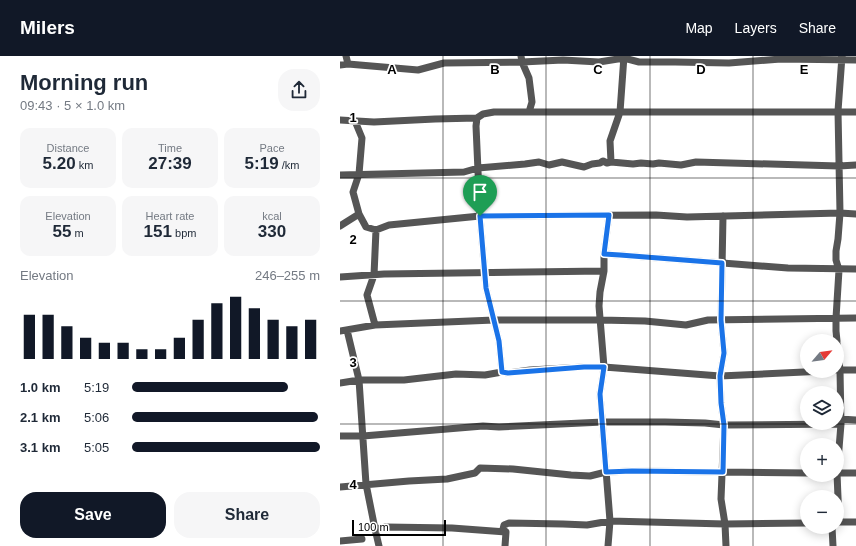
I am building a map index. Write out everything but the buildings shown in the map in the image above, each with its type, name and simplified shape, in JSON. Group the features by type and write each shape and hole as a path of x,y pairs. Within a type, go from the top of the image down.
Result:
{"street":[{"path":"346,56 344,65 418,70 444,63 521,59 599,62 624,57 638,62 729,63 781,59 841,58 856,60"},
{"path":"611,162 610,141 620,112 624,57"},
{"path":"836,334 836,318 840,270 836,260 836,251 840,213 838,111 841,58"},
{"path":"521,59 529,78 532,102 529,112"},
{"path":"340,120 374,122 477,118 483,114 494,112 856,112"},
{"path":"477,118 476,126 480,216 486,288 499,341 502,372"},
{"path":"355,121 362,138 359,174 353,192 359,214 366,227 376,230 389,225 480,216 656,215 687,217 840,213 856,214"},
{"path":"340,175 464,172 478,168 539,162 548,165 562,162 584,167 603,161 607,163 681,165 696,162 840,166 856,165"},
{"path":"340,226 359,214"},
{"path":"608,546 610,521 600,394 604,367 599,306 609,215"},
{"path":"723,216 721,320 724,353 720,376 721,403 724,425 722,498 726,546"},
{"path":"375,325 367,295 374,275 376,230"},
{"path":"604,254 788,268 840,270 856,269"},
{"path":"340,277 604,270"},
{"path":"378,546 376,529 366,484 359,380 344,330 375,325 494,320 645,321 686,325 708,320 856,318"},
{"path":"340,383 359,380 404,380 456,374 485,375 502,372 508,373 584,367 604,367 720,376 800,372"},
{"path":"844,370 856,370"},
{"path":"844,421 856,420"},
{"path":"340,436 363,436 483,426 499,427 603,422 665,422 724,425 800,422"},
{"path":"340,487 447,479 475,473 480,468 513,469 590,476 606,472 632,471 800,473"},
{"path":"844,473 856,473"},
{"path":"505,546 506,532 503,530 504,525 509,524 587,525 610,521 725,524 800,523"},
{"path":"844,522 856,522"},
{"path":"376,529 386,527 439,527 506,532"},
{"path":"832,534 833,546"},
{"path":"340,541 362,539"}],"route":[{"path":"609,215 604,254 722,263 721,320 724,353 720,376 721,403 724,425 723,472 606,472 600,394 604,367 530,370 508,373 502,372 499,341 486,288 480,216 609,215"}]}
